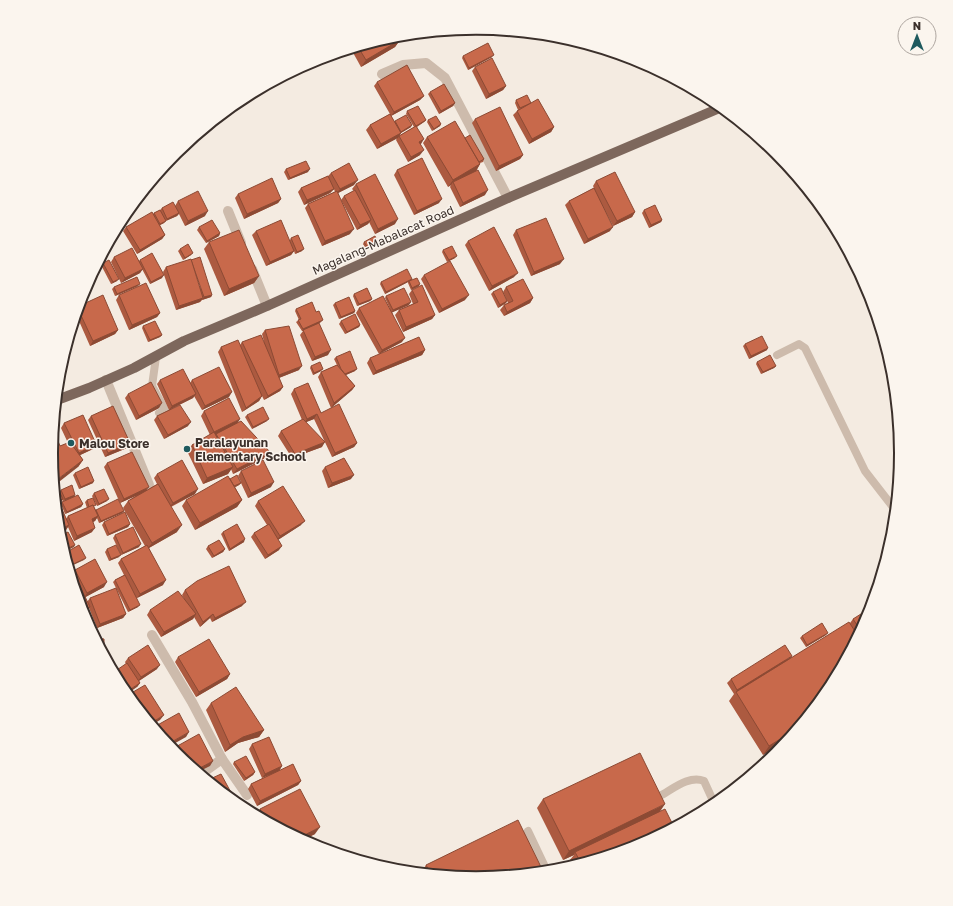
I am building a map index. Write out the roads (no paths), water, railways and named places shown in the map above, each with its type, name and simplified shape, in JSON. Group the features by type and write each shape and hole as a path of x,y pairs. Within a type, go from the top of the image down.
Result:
{"main road":[{"name":"Magalang-Mabalacat Road","path":"62,398 89,388 184,341 267,306 508,198 716,110"}],"street":[{"path":"382,74 403,65 426,63 445,78 508,198"},
{"path":"228,211 267,306"},
{"path":"106,380 149,485"},
{"path":"152,635 192,702 222,759 246,795"},
{"path":"205,771 222,759"}],"lane":[{"path":"777,355 799,344 805,348 865,471 891,506"},
{"path":"156,356 152,386 165,410 159,413"},
{"path":"660,796 693,779 700,779 704,781 712,799"},
{"path":"528,831 544,865"}],"place":[{"name":"Malou Store","path":"71,443"},
{"name":"Paralayunan Elementary School","path":"187,449"}]}
